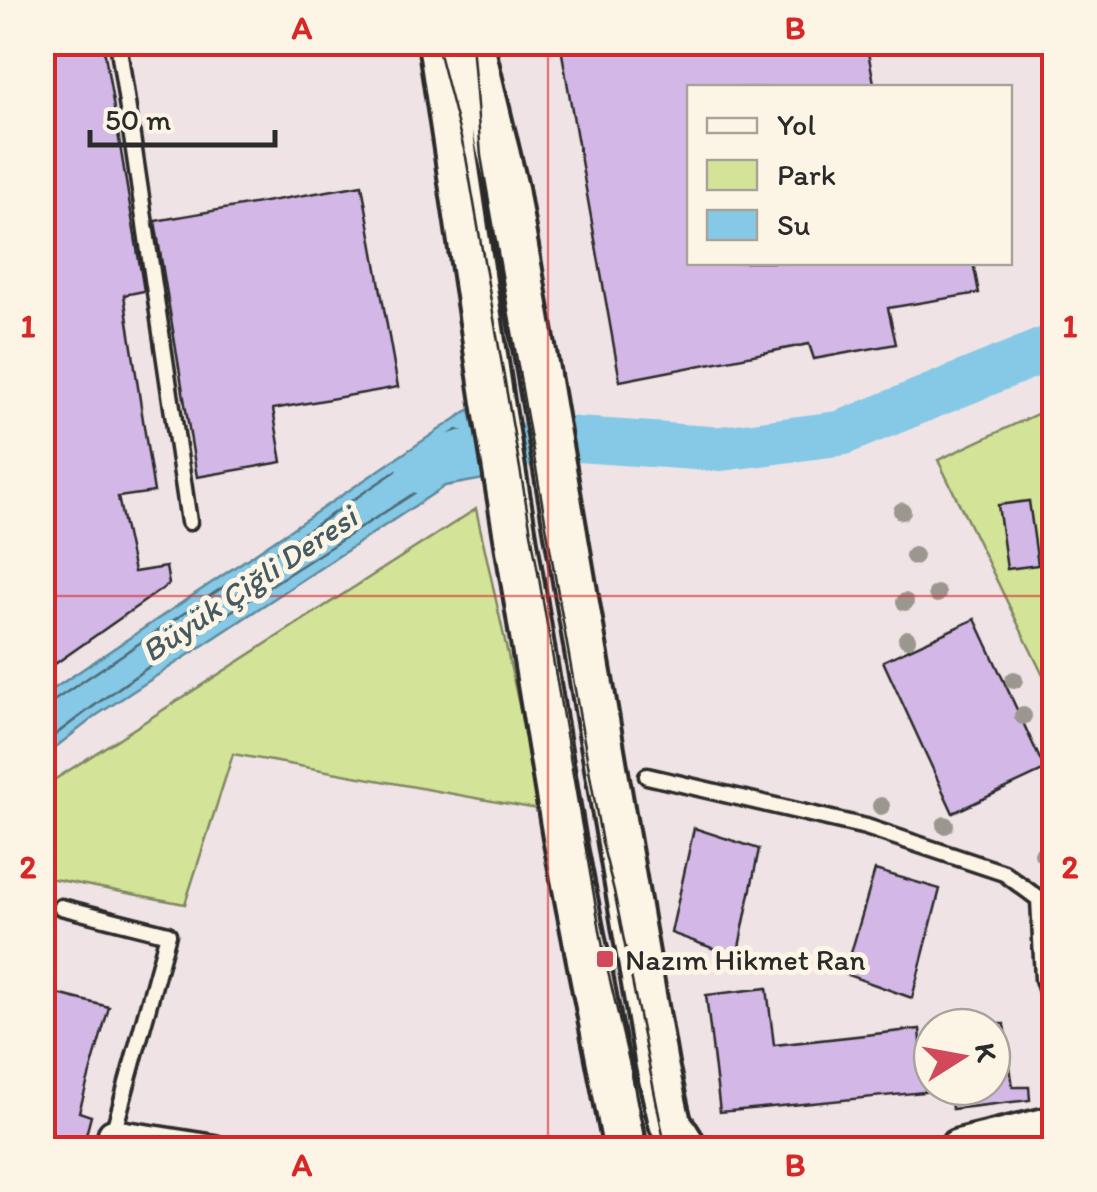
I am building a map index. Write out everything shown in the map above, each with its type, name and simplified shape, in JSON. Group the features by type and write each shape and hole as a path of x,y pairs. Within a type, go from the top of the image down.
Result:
{"street":[{"path":"439,42 564,838 625,1150"},
{"path":"472,42 507,189 657,1065 670,1123 687,1150"},
{"path":"960,1150 1054,1127"},
{"path":"112,1142 214,1150"}],"lane":[{"path":"118,42 189,522"},
{"path":"646,776 866,827 1004,873 1047,900 1042,979 1054,1014"},
{"path":"61,908 168,934 112,1142"}],"green space":[{"path":"1054,406 1054,698 938,460"},
{"path":"476,509 542,810 233,754 185,904 43,877 43,787"}],"water":[{"path":"470,409 484,479 445,486 97,715 43,757 43,696"}],"building":[{"path":"42,42 97,42 105,54 144,291 124,295 154,492 118,497 134,572 166,567 169,584 42,673"},
{"path":"560,42 866,42 874,85 687,85 687,265 974,265 979,293 888,308 896,344 814,359 809,344 620,381"},
{"path":"362,185 398,387 273,409 282,462 197,477 155,221"},
{"path":"1029,501 1038,565 1007,569 998,505"},
{"path":"975,619 1045,770 953,813 883,661"},
{"path":"694,828 759,849 737,957 671,933"},
{"path":"875,870 940,889 912,998 845,974"},
{"path":"767,988 774,1045 912,1030 912,1093 720,1112 706,995"},
{"path":"42,990 109,1007 79,1112 91,1116 82,1150 42,1150"},
{"path":"1012,1080 1013,1087 1029,1087 1030,1100 1012,1102"}],"waterway":[{"name":"Büyük Çiğli Deresi","path":"420,471 464,453 571,439 717,449 842,433 1054,346"}],"tram line":[{"path":"436,42 466,157 605,959 650,1150"},
{"path":"472,42 481,156 602,843 666,1150"}],"place":[{"name":"Nazım Hikmet Ran","path":"605,959"}]}
